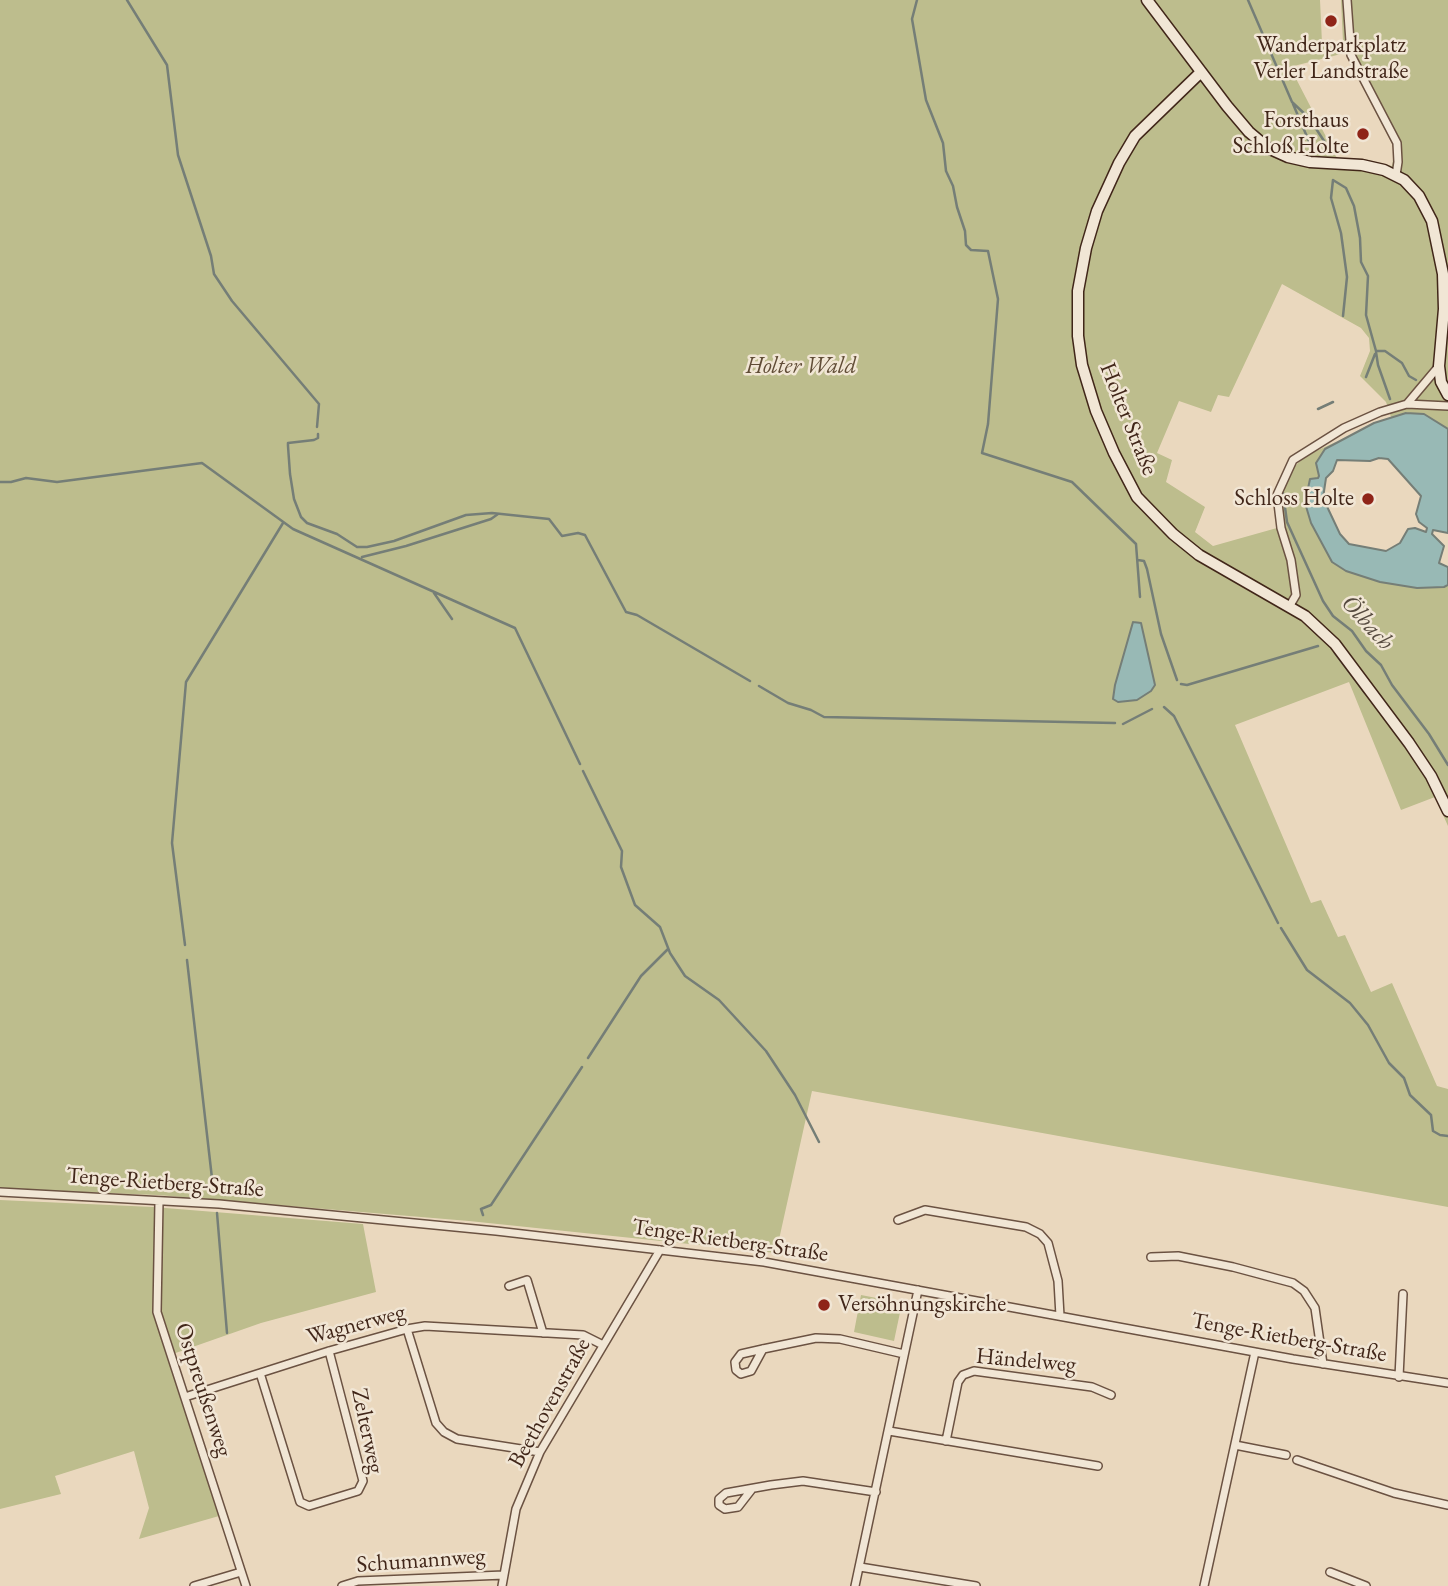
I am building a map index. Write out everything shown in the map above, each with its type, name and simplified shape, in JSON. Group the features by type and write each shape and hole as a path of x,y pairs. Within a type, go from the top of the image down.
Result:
{"street":[{"path":"1147,0 1249,132 1268,148 1288,157 1311,162 1362,165 1396,175 1419,196 1432,221 1443,274 1446,309 1439,366 1441,382 1448,395"},
{"path":"1347,0 1351,55 1397,143 1396,175"},
{"name":"Holter Straße","path":"1201,72 1135,136 1097,211 1086,248 1078,291 1078,336 1082,365 1101,422 1137,496 1173,534 1199,555 1319,627 1344,653 1431,776 1448,811"},
{"path":"1408,404 1439,366"},
{"path":"1289,607 1296,595 1291,560 1281,528 1277,495 1293,460 1344,428 1380,412 1408,404 1448,406"},
{"name":"Tenge-Rietberg-Straße","path":"0,1192 219,1204 468,1228 764,1262 1255,1352 1448,1383"},
{"name":"Ostpreußenweg","path":"159,1201 158,1312 246,1586"},
{"path":"898,1220 925,1210 1026,1227 1040,1234 1048,1243 1058,1281 1060,1316"},
{"name":"Beethovenstraße","path":"502,1586 516,1509 540,1452 660,1250"},
{"path":"1151,1257 1178,1256 1293,1283 1304,1291 1315,1308 1324,1364"},
{"path":"509,1286 527,1280 543,1333"},
{"path":"856,1586 918,1290"},
{"path":"1398,1377 1403,1294"},
{"name":"Wagnerweg","path":"185,1397 329,1351 425,1326 583,1335 603,1345"},
{"path":"407,1329 436,1423 444,1432 457,1439 540,1452"},
{"path":"762,1349 816,1338 840,1339 904,1354"},
{"name":"Zelterweg","path":"260,1373 300,1502 309,1506 358,1491 363,1481 329,1351"},
{"path":"1204,1586 1255,1352"},
{"name":"Händelweg","path":"946,1441 958,1382 963,1375 974,1371 1092,1387 1111,1395"},
{"path":"889,1432 1098,1466"},
{"path":"1235,1445 1286,1455"},
{"path":"1297,1460 1394,1493 1448,1505"},
{"path":"751,1489 803,1481 876,1492"},
{"path":"860,1567 976,1586"},
{"path":"194,1586 241,1572"},
{"path":"1330,1572 1366,1586"},
{"name":"Schumannweg","path":"342,1586 358,1581 504,1575"}],"green space":[{"name":"Holter Wald","path":"0,0 1320,0 1322,43 1343,42 1341,0 1448,0 1448,429 1433,419 1406,413 1391,417 1386,402 1360,376 1370,351 1369,338 1361,328 1282,284 1229,397 1218,395 1211,412 1179,401 1157,453 1172,460 1166,482 1205,507 1195,532 1213,546 1284,526 1280,495 1291,470 1305,456 1336,442 1325,449 1316,463 1320,473 1332,562 1444,587 1448,585 1448,826 1435,797 1401,810 1349,682 1235,725 1311,903 1321,900 1338,937 1345,935 1371,992 1392,983 1437,1086 1448,1089 1448,1207 812,1091 776,1253 469,1221 158,1195 0,1189","holes":["1345,53 1392,143 1392,166 1364,159 1337,158 1290,67"]},
{"path":"0,1200 153,1207 363,1224 376,1292 261,1323 167,1356 219,1516 139,1539 149,1508 134,1451 55,1476 61,1494 0,1509"},
{"path":"861,1295 902,1303 894,1341 854,1332"}],"water":[{"path":"1406,413 1424,414 1448,429 1448,533 1433,530 1432,534 1444,546 1439,563 1448,567 1448,585 1444,587 1417,588 1380,582 1346,571 1332,562 1311,523 1305,503 1310,479 1319,476 1316,463 1325,449 1374,423","holes":["1388,459 1421,496 1416,514 1419,522 1427,528 1426,532 1415,528 1408,529 1400,543 1386,551 1349,544 1340,534 1323,498 1326,478 1333,471 1337,460"]},
{"path":"1133,622 1141,623 1155,685 1137,700 1118,702 1113,699 1115,685"}],"waterway":[{"path":"127,0 167,65 178,155 211,256 214,274 232,301 319,404 317,427"},
{"path":"917,0 912,19 926,100 943,143 946,171 953,186 966,245 971,250 988,251 998,299 988,424 982,453 1072,482 1136,544 1140,597"},
{"name":"Ölbach","path":"1248,0 1292,102 1309,118 1328,147"},
{"name":"Ölbach","path":"1293,104 1311,146"},
{"name":"Ölbach","path":"1343,316 1347,277 1341,233 1331,198 1333,180 1346,188 1354,206 1361,262 1368,276 1366,315 1376,351 1385,351 1402,363 1409,376 1416,380"},
{"name":"Ölbach","path":"1376,352 1390,399"},
{"name":"Ölbach","path":"1366,377 1375,354"},
{"name":"Ölbach","path":"1318,409 1333,402"},
{"path":"318,434 318,438 314,440 288,443 294,499 301,517 307,523 337,534 357,547 367,547 394,541 466,515 492,513 549,519 562,536 578,533 585,535 626,612 637,615 750,681"},
{"path":"0,482 26,478 57,482 202,463 293,529 515,628 580,764"},
{"name":"Ölbach","path":"1283,493 1287,522 1323,601 1333,616 1352,631 1366,651 1381,665 1448,765"},
{"path":"362,557 406,546 491,519 498,514"},
{"path":"185,945 172,843 186,682 283,523"},
{"path":"1138,560 1144,561 1147,569 1161,634 1177,680"},
{"path":"434,593 452,619"},
{"path":"1181,684 1187,685 1318,646"},
{"path":"1335,653 1365,693"},
{"path":"759,686 788,703 824,717 1115,723"},
{"path":"1164,707 1174,716 1278,923"},
{"path":"1123,724 1152,709"},
{"path":"583,771 622,851 621,867 635,905 660,927 670,953 685,976 719,1000 766,1051 795,1095 819,1142"},
{"path":"1281,928 1307,970 1350,1003 1368,1025 1389,1063 1404,1078 1410,1095 1431,1115 1433,1131 1448,1136"},
{"path":"588,1058 641,976 668,949"},
{"path":"187,960 213,1187"},
{"path":"483,1215 481,1209 491,1205 582,1067"},
{"path":"217,1213 227,1333"}],"place":[{"name":"Wanderparkplatz Verler Landstraße","path":"1331,21"},
{"name":"Forsthaus Schloß Holte","path":"1363,134"},
{"name":"Schloss Holte","path":"1368,499"},
{"name":"Versöhnungskirche","path":"824,1305"}]}
